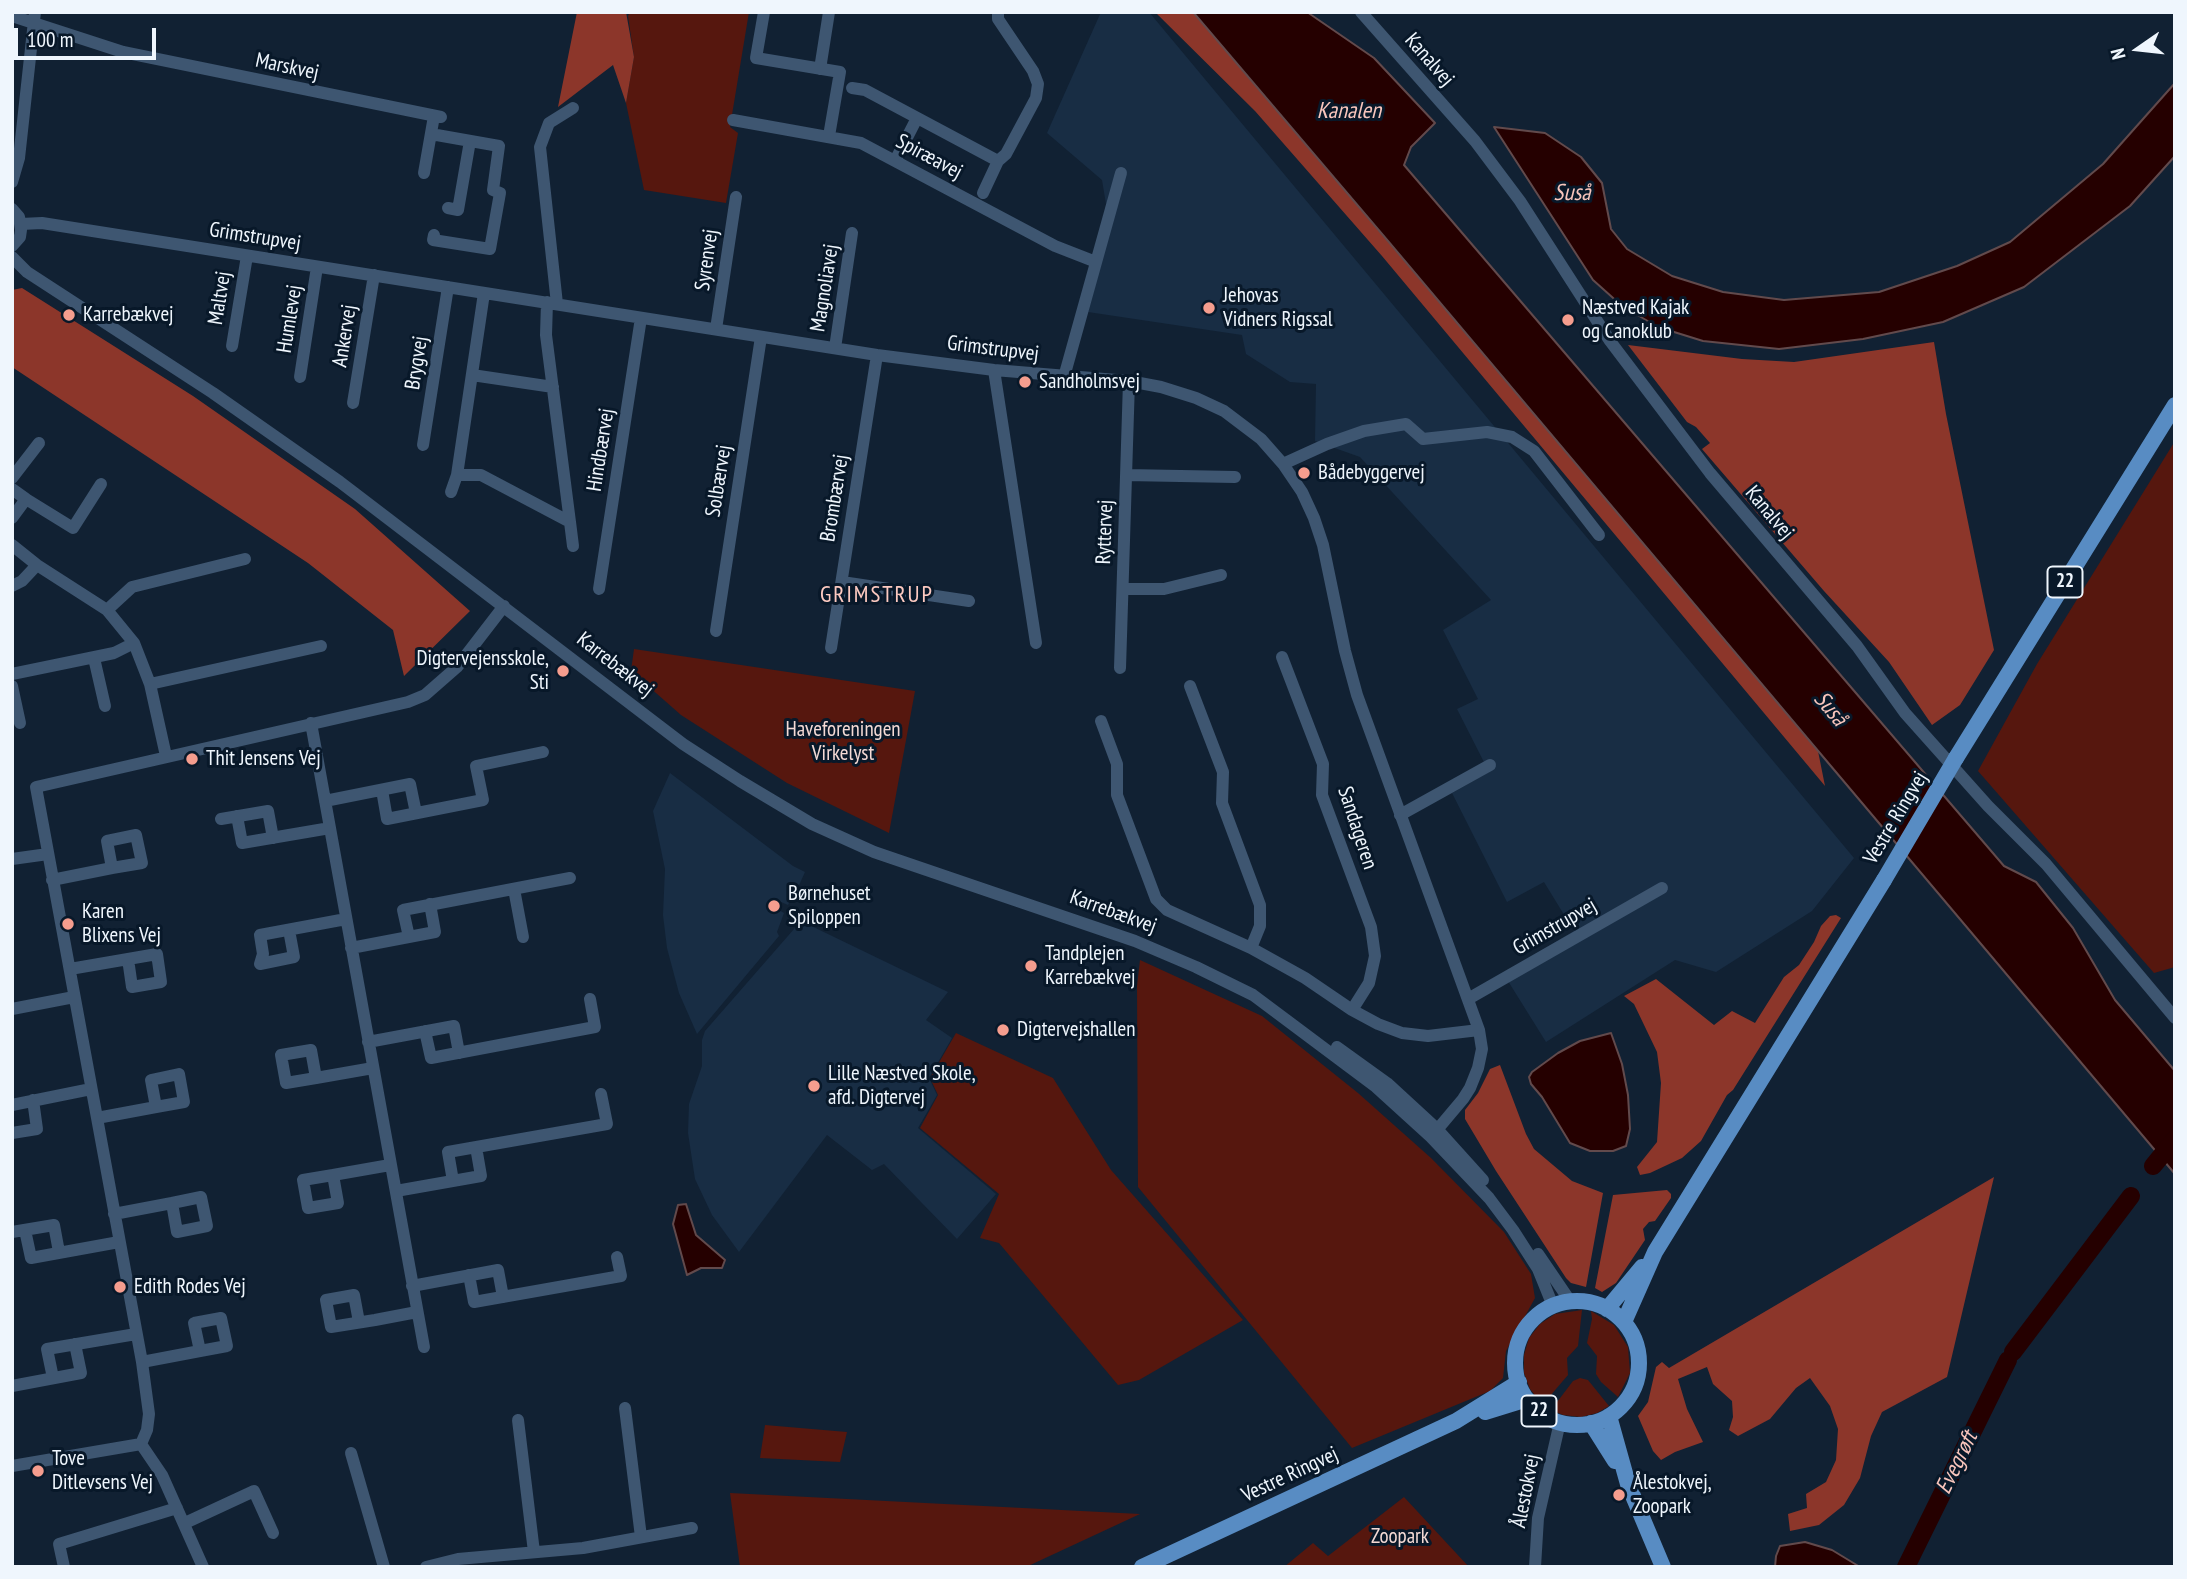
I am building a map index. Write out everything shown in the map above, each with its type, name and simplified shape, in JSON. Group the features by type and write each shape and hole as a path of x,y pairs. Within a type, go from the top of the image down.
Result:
{"main road":[{"name":"Vestre Ringvej","path":"1624,1322 1655,1252 2175,405"},
{"name":"Vestre Ringvej","path":"1607,1309 1655,1252"},
{"name":"22","path":"1570,1301 1583,1301 1607,1309 1624,1322 1637,1345 1639,1372 1629,1397 1609,1416 1591,1423 1560,1422 1542,1413 1527,1399 1518,1382 1516,1356 1524,1331 1532,1321 1553,1306 1570,1301"},
{"name":"Vestre Ringvej","path":"1456,1422 1518,1382"},
{"name":"Vestre Ringvej","path":"1142,1567 1456,1422 1527,1399"},
{"path":"1609,1416 1628,1484 1663,1567"},
{"path":"1591,1423 1628,1484"}],"street":[{"path":"764,12 756,58 840,72 830,136"},
{"path":"820,69 829,12"},
{"path":"983,193 1036,97 1038,84 1033,71 998,19 998,12"},
{"name":"Kanalvej","path":"1361,12 1475,141 1520,201 1610,341 1710,473 1857,646 1905,713 1987,806 2046,864 2175,1018"},
{"name":"Marskvej","path":"12,16 34,18 123,51 438,116 431,134 424,173"},
{"path":"12,182 19,158 34,18"},
{"path":"852,88 865,90 998,162"},
{"path":"573,108 549,123 540,147 552,303 546,335 573,546"},
{"path":"895,161 917,118"},
{"name":"Spiræavej","path":"733,120 861,142 1055,246 1096,262"},
{"path":"431,134 499,146 493,190 500,193 489,249 433,240 434,235"},
{"path":"448,208 458,210 470,141"},
{"path":"1064,377 1121,173"},
{"name":"Syrenvej","path":"716,329 736,197"},
{"path":"12,209 21,224 20,237 12,246"},
{"name":"Grimstrupvej","path":"21,224 42,223 877,355 994,370 1129,381 1196,398 1224,411 1261,439 1283,464 1302,492 1314,518 1323,545 1357,695 1479,1030 1482,1049 1478,1068 1463,1099 1434,1133"},
{"name":"Magnoliavej","path":"835,348 852,233"},
{"name":"Maltvej","path":"232,346 247,256"},
{"name":"Karrebækvej","path":"12,257 27,272 213,393 340,482 683,744 812,824 874,852 1135,941 1274,1005 1321,1035 1387,1083 1494,1194 1570,1301"},
{"name":"Humlevej","path":"300,377 317,267"},
{"name":"Ankervej","path":"353,402 374,275"},
{"name":"Brygvej","path":"423,446 448,287"},
{"path":"451,492 457,475 484,293"},
{"name":"Hindbærvej","path":"600,589 641,318"},
{"name":"Solbærvej","path":"716,631 761,337"},
{"name":"Brombærvej","path":"831,648 877,355"},
{"path":"994,370 1036,643"},
{"path":"472,375 552,387"},
{"name":"Ryttervej","path":"1120,668 1129,381"},
{"path":"1283,464 1364,431 1406,424 1423,439 1487,432 1512,436 1534,451 1599,535"},
{"path":"12,478 39,443"},
{"path":"457,475 481,475 570,522"},
{"name":"Ryttervej","path":"1126,475 1235,477"},
{"path":"12,489 73,528 101,484"},
{"path":"12,518 26,499"},
{"path":"12,545 37,565 107,610 134,643 150,684 166,756"},
{"path":"107,610 132,587 245,559"},
{"path":"12,586 22,581 37,565"},
{"name":"Ryttervej","path":"1123,589 1164,589 1220,575"},
{"path":"842,582 969,601"},
{"path":"141,1444 147,1430 149,1414 142,1362 36,788 408,702 425,695 457,667 504,606"},
{"path":"12,674 114,653 134,643"},
{"path":"150,684 321,646"},
{"name":"Sandageren","path":"1282,657 1323,764 1322,795 1371,926 1374,956 1369,983 1352,1010"},
{"path":"94,658 105,706"},
{"path":"12,686 20,723"},
{"path":"1190,686 1223,772 1222,803 1260,905 1260,926 1251,948"},
{"path":"1101,721 1117,764 1117,795 1156,899 1167,909 1251,948 1306,978 1352,1010 1402,1033 1428,1036 1479,1030"},
{"path":"311,723 424,1348"},
{"path":"382,790 387,819 483,800 476,765 543,752"},
{"path":"1400,815 1490,765"},
{"path":"325,801 410,785 416,813"},
{"path":"221,819 268,811 273,838"},
{"path":"237,816 242,844 330,828"},
{"path":"52,880 142,863 143,834 107,841 112,868"},
{"path":"12,859 48,854"},
{"path":"409,937 403,909 570,878"},
{"name":"Grimstrupvej","path":"1468,999 1662,888"},
{"path":"514,889 523,937"},
{"path":"351,948 436,932 430,904"},
{"path":"289,930 346,919"},
{"path":"70,969 128,959"},
{"name":"Karrebækvej","path":"1253,995 1317,1041 1434,1133 1513,1230 1538,1269 1553,1306"},
{"path":"13,1006 74,997"},
{"path":"425,1031 431,1058 595,1027 590,999"},
{"path":"368,1042 454,1026 459,1053"},
{"path":"316,1078 373,1068"},
{"path":"12,1105 91,1088"},
{"path":"453,1181 448,1152 607,1124 601,1094"},
{"path":"12,1133 37,1129 33,1100"},
{"path":"97,1118 156,1107"},
{"path":"396,1191 481,1176 476,1147"},
{"path":"333,1175 390,1165"},
{"path":"114,1214 172,1203"},
{"path":"60,1252 54,1224 19,1231 31,1258 119,1242"},
{"path":"469,1275 474,1303 621,1276 617,1256"},
{"path":"412,1286 498,1270 503,1297"},
{"path":"359,1322 417,1312"},
{"path":"53,1378 47,1349 136,1334"},
{"path":"12,1386 81,1373 75,1344"},
{"path":"142,1362 200,1351"},
{"path":"625,1408 641,1537"},
{"path":"518,1420 534,1552"},
{"name":"Ålestokvej","path":"1535,1567 1538,1518 1544,1482 1560,1422"},
{"path":"12,1466 141,1444"},
{"path":"141,1444 162,1475 203,1567"},
{"path":"351,1453 384,1567"},
{"path":"185,1523 254,1491 273,1533"},
{"path":"64,1567 59,1544 177,1508"},
{"path":"426,1567 458,1559 583,1548 692,1528"}],"shaded area":[{"path":"577,12 626,12 634,57 626,103 613,65 558,107"},
{"path":"1101,12 1149,12 1854,858 1812,911 1716,972 1675,960 1546,1042 1503,973 1574,931 1544,882 1507,902 1452,793 1489,772 1457,709 1478,699 1443,630 1491,600 1360,457 1315,441 1316,384 1290,382 1246,354 1242,335 1088,312 1106,204 1102,180 1047,133"},
{"path":"1155,12 1193,12 1818,751 1825,786 1382,256 1255,111"},
{"path":"22,288 193,396 355,509 470,611 404,676 393,630 308,563 12,367 12,290"},
{"path":"1934,342 1994,650 1960,705 1932,725 1889,662 1702,449 1710,443 1696,427 1687,422 1628,345 1742,359 1794,362"},
{"path":"670,773 793,866 805,872 792,901 788,905 781,902 777,909 784,913 777,932 779,936 697,1034 679,993 667,948 663,915 665,869 653,811"},
{"path":"1830,916 1841,918 1733,1090 1727,1095 1701,1141 1682,1158 1640,1175 1637,1167 1657,1142 1661,1083 1657,1052 1634,1004 1624,996 1656,979 1714,1025 1732,1011 1755,1023 1784,977 1799,965 1821,926"},
{"name":"Lille Næstved Skole, afd. Digtervej","path":"801,921 948,992 926,1020 952,1038 929,1078 937,1095 918,1128 996,1194 957,1239 884,1164 872,1170 827,1135 739,1252 712,1215 695,1179 688,1133 689,1104 702,1066 702,1040 705,1031"},
{"path":"1500,1065 1534,1149 1572,1181 1603,1193 1586,1287 1571,1283 1566,1278 1465,1119 1465,1110 1478,1093 1490,1069"},
{"path":"1994,1177 1947,1377 1882,1412 1871,1436 1860,1478 1844,1505 1819,1525 1790,1531 1788,1514 1807,1508 1806,1494 1826,1482 1836,1460 1838,1429 1830,1406 1810,1378 1796,1388 1770,1419 1738,1436 1729,1430 1733,1417 1732,1401 1713,1384 1707,1367 1678,1379 1687,1409 1703,1442 1661,1460 1653,1451 1638,1416 1648,1402 1656,1367 1662,1362 1669,1368"},
{"path":"1667,1190 1671,1198 1655,1221 1649,1222 1643,1229 1645,1240 1616,1283 1602,1292 1595,1288 1613,1195"}],"green space":[{"path":"630,12 749,12 730,127 738,133 726,203 644,190 626,103 634,57 628,16"},
{"path":"2175,441 2175,967 2154,973 1978,771 2037,664"},
{"name":"Haveforeningen Virkelyst","path":"634,649 915,691 889,833 787,783 681,715 631,671"},
{"path":"1140,960 1262,1016 1358,1093 1431,1158 1504,1232 1531,1274 1535,1298 1506,1351 1503,1378 1490,1391 1352,1448 1138,1187 1137,986"},
{"path":"956,1033 1053,1078 1111,1170 1243,1320 1139,1380 1118,1385 999,1243 980,1238 999,1194 920,1128 938,1095 930,1078"},
{"path":"1582,1310 1578,1346 1567,1358 1568,1375 1544,1403 1541,1403 1530,1389 1524,1373 1524,1355 1529,1338 1540,1324 1555,1314"},
{"path":"1591,1311 1614,1325 1628,1347 1630,1373 1618,1397 1596,1374 1597,1356 1587,1343"},
{"path":"1580,1378 1588,1380 1609,1406 1597,1413 1581,1417 1563,1415 1551,1410 1573,1381"},
{"path":"765,1425 847,1432 840,1462 760,1458"},
{"path":"730,1493 1140,1514 1026,1567 740,1567"},
{"name":"Zoopark","path":"1404,1497 1469,1567 1284,1567 1313,1543 1328,1556"}],"water":[{"name":"Kanalen","path":"1193,12 1307,12 1374,58 1435,123 1411,147 1404,165 2004,866 2036,882 2073,928 2115,1000 2175,1071 2175,1174 1388,241"},
{"name":"Suså","path":"2175,83 2175,156 2130,206 2024,287 1943,322 1863,339 1779,349 1703,341 1658,327 1622,306 1593,280 1494,127 1545,133 1581,157 1602,183 1611,229 1627,249 1672,276 1723,292 1784,300 1879,292 1957,266 2010,242 2103,164"},
{"path":"1611,1033 1622,1064 1628,1095 1630,1129 1626,1146 1613,1151 1590,1151 1570,1143 1529,1077 1558,1053 1580,1041"},
{"path":"686,1204 696,1235 725,1260 722,1268 701,1268 687,1275 673,1224 678,1205"},
{"path":"1805,1542 1832,1550 1860,1567 1775,1567 1780,1546"}],"waterway":[{"name":"Evegrøft","path":"2153,1166 2175,1139"},
{"name":"Evegrøft","path":"2013,1352 2131,1196"},
{"name":"Evegrøft","path":"1906,1567 2008,1360"}],"place":[{"name":"Jehovas Vidners Rigssal","path":"1209,308"},
{"name":"Karrebækvej","path":"69,315"},
{"name":"Næstved Kajak og Canoklub","path":"1568,320"},
{"name":"Sandholmsvej","path":"1025,382"},
{"name":"Bådebyggervej","path":"1304,473"},
{"name":"Digtervejensskole, Sti","path":"563,671"},
{"name":"Thit Jensens Vej","path":"192,759"},
{"name":"Børnehuset Spiloppen","path":"774,906"},
{"name":"Karen Blixens Vej","path":"68,924"},
{"name":"Tandplejen Karrebækvej","path":"1031,966"},
{"name":"Digtervejshallen","path":"1003,1030"},
{"name":"Lille Næstved Skole, afd. Digtervej","path":"814,1086"},
{"name":"Edith Rodes Vej","path":"120,1287"},
{"name":"Tove Ditlevsens Vej","path":"38,1471"},
{"name":"Ålestokvej, Zoopark","path":"1619,1495"}],"district":[{"name":"GRIMSTRUP","path":"877,595"}]}
